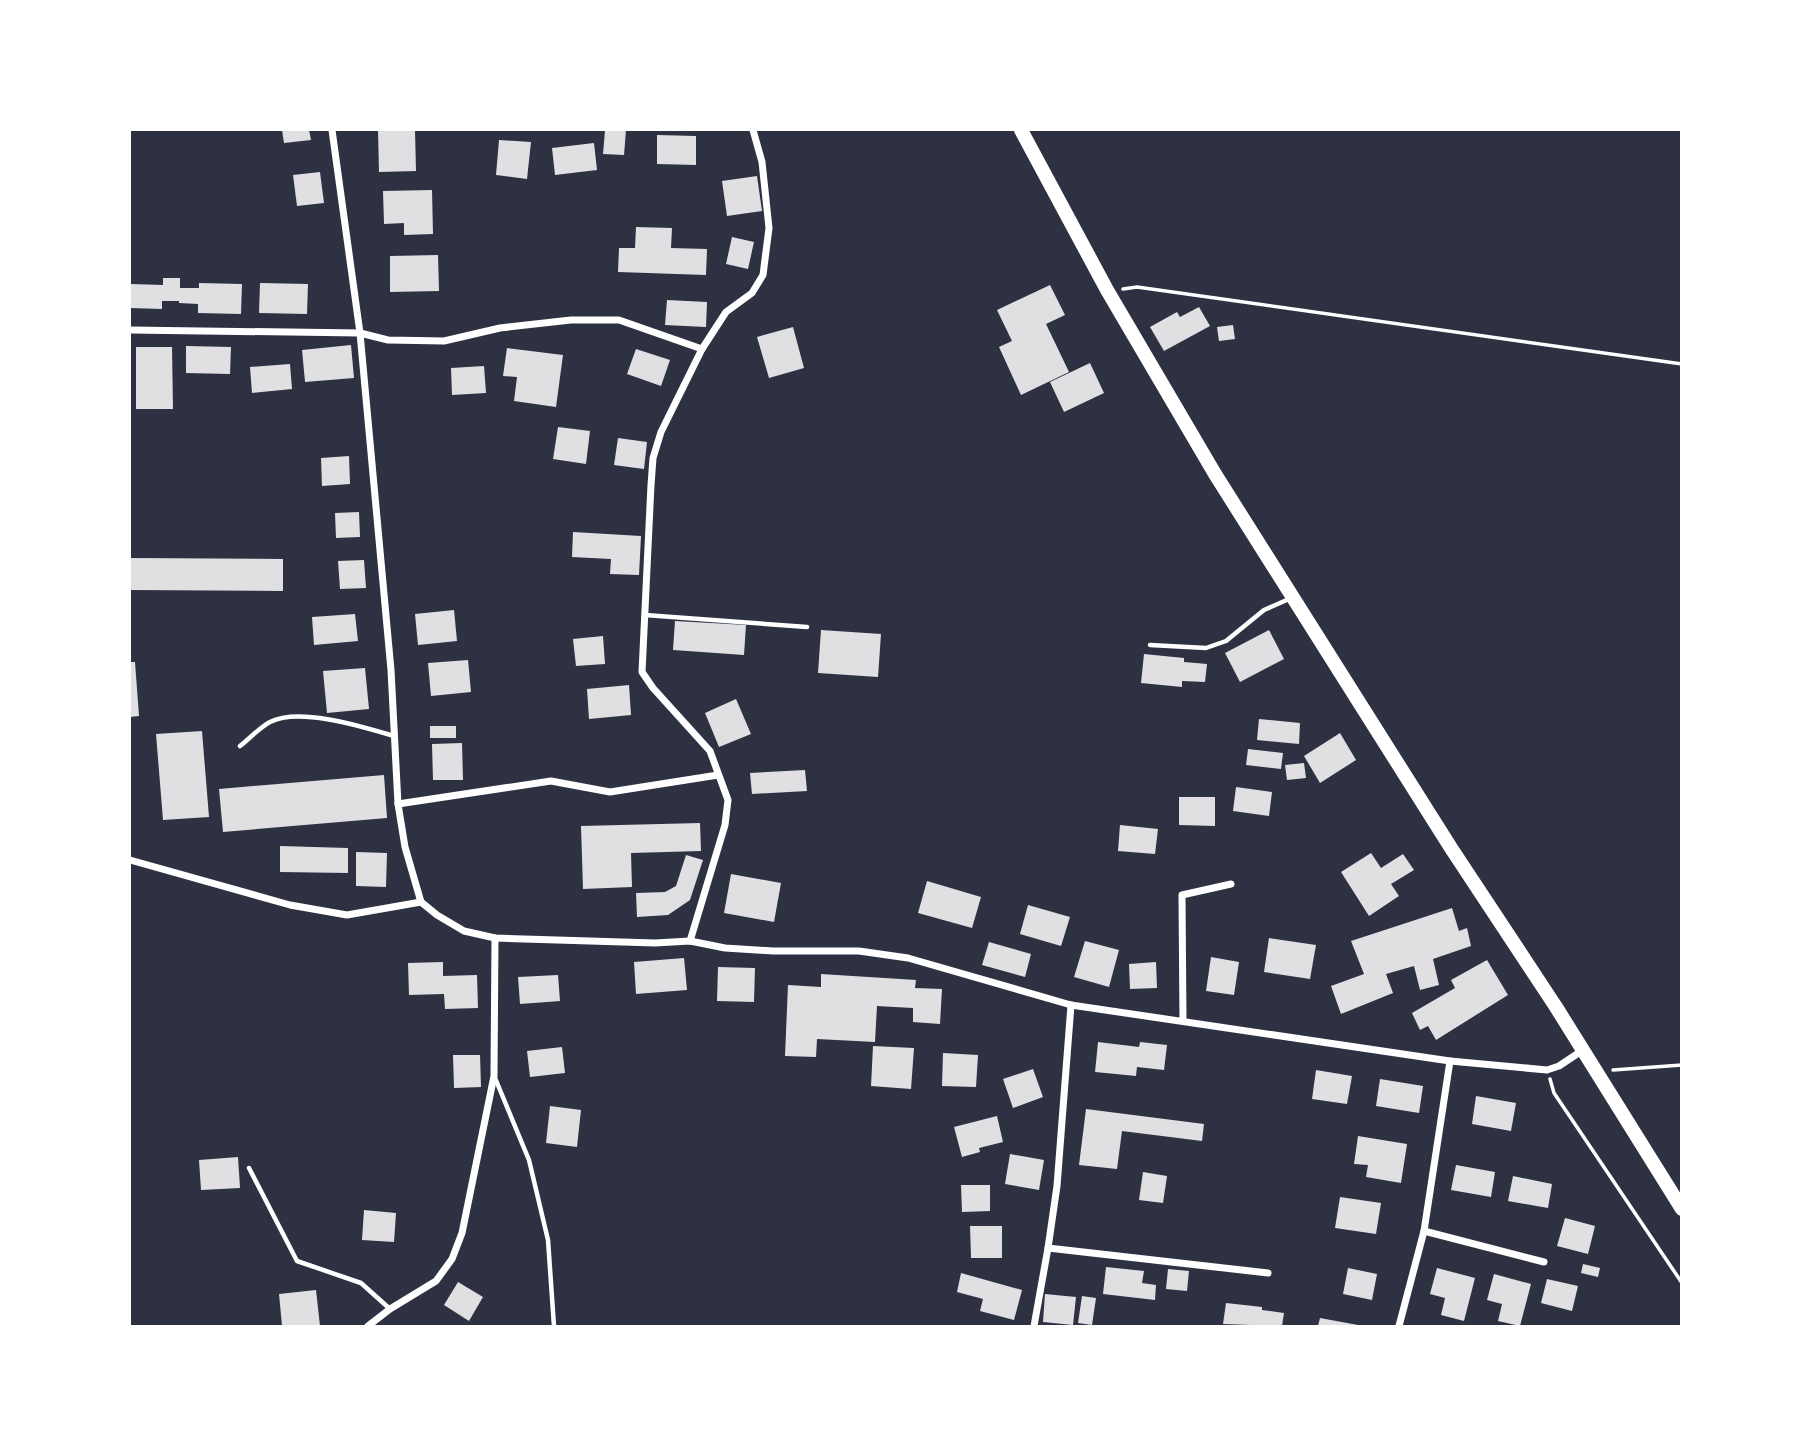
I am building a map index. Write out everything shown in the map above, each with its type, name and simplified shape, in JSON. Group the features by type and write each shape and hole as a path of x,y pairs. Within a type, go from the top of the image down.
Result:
{"main road":[{"path":"1021,130 1107,290 1215,474 1451,848 1597,1071 1682,1209"}],"street":[{"path":"332,130 360,333 391,670 398,804 405,847 421,902 437,915 464,931 495,938 655,943 690,941 725,948 859,951 908,958 1072,1005 1450,1061 1547,1070 1559,1066 1583,1050"},
{"path":"690,941 725,825 728,800 710,751 653,688 642,672 653,458 662,432 702,349 726,312 752,293 763,275 769,228 762,162 753,130"},
{"path":"130,330 360,333 388,340 444,341 500,328 571,320 618,320 702,349"},
{"path":"398,804 551,781 610,792 718,775"},
{"path":"130,860 290,905 347,915 421,902"},
{"path":"1183,1020 1182,895 1231,884"},
{"path":"368,1326 436,1281 452,1259 462,1233 494,1076 495,938"},
{"path":"1034,1326 1057,1186 1072,1005"},
{"path":"1399,1326 1424,1231 1450,1061"},
{"path":"1424,1231 1544,1262"},
{"path":"1048,1248 1268,1273"}],"lane":[{"path":"1150,645 1206,648 1216,645 1226,641 1264,610 1292,598"},
{"path":"645,615 807,627"},
{"path":"240,746 270,723 284,718 326,719 394,736"},
{"path":"494,1076 529,1160 536,1186 548,1240 554,1326"},
{"path":"249,1168 297,1261 360,1283 390,1309"}],"path":[{"path":"1107,290 1137,287 1682,364"},
{"path":"1597,1071 1682,1065"},
{"path":"1547,1070 1555,1093 1682,1283"}],"building":[{"path":"282,130 309,130 311,140 284,143"},
{"path":"378,130 415,130 416,171 379,172"},
{"path":"605,130 626,130 624,155 603,154"},
{"path":"657,135 696,136 696,165 657,164"},
{"path":"499,140 531,142 527,179 496,175"},
{"path":"594,143 597,170 555,175 552,148"},
{"path":"320,172 324,203 297,206 293,175"},
{"path":"757,176 762,211 727,216 722,181"},
{"path":"432,190 433,234 404,235 404,223 384,224 383,191"},
{"path":"636,227 672,228 671,248 707,249 706,275 618,272 619,248 635,248"},
{"path":"732,237 754,242 748,269 726,264"},
{"path":"438,255 439,291 390,292 390,256"},
{"path":"163,278 180,278 180,288 199,288 199,283 242,284 241,314 198,313 198,304 179,301 162,301 162,309 130,308 131,284 163,285"},
{"path":"260,283 308,284 307,314 259,313"},
{"path":"1050,285 1065,315 1046,324 1069,372 1021,395 999,347 1012,341 997,310"},
{"path":"667,300 707,302 706,327 665,325"},
{"path":"1199,307 1210,326 1164,351 1150,327 1177,312 1180,317"},
{"path":"1233,325 1235,339 1219,341 1217,327"},
{"path":"793,327 804,368 769,378 757,337"},
{"path":"351,345 354,378 305,382 302,350"},
{"path":"186,346 231,347 230,374 186,373"},
{"path":"136,347 172,347 173,409 136,409"},
{"path":"507,348 563,355 556,407 514,401 517,377 503,376"},
{"path":"636,349 670,360 661,386 627,374"},
{"path":"1090,363 1104,393 1064,412 1050,382"},
{"path":"290,364 292,389 252,393 250,367"},
{"path":"484,366 486,393 452,395 451,368"},
{"path":"558,427 590,431 586,464 553,459"},
{"path":"618,438 647,442 644,469 614,465"},
{"path":"349,456 350,484 322,486 321,458"},
{"path":"359,512 360,537 336,538 335,513"},
{"path":"573,532 641,536 639,575 610,574 611,559 572,557"},
{"path":"130,558 283,559 283,591 130,590"},
{"path":"364,560 366,588 340,589 338,561"},
{"path":"454,610 457,641 418,645 415,614"},
{"path":"355,614 358,641 314,645 312,617"},
{"path":"675,621 746,625 744,655 673,650"},
{"path":"821,630 881,634 878,677 818,673"},
{"path":"1269,630 1284,659 1240,682 1225,653"},
{"path":"603,636 605,664 576,666 573,639"},
{"path":"1144,654 1184,658 1184,662 1207,664 1205,682 1182,681 1182,687 1141,683"},
{"path":"468,660 471,692 431,696 428,663"},
{"path":"130,662 135,662 139,716 130,717"},
{"path":"365,668 369,709 327,713 323,671"},
{"path":"629,685 631,715 589,719 587,689"},
{"path":"736,699 751,734 719,747 705,713"},
{"path":"1259,719 1300,723 1299,744 1257,740"},
{"path":"430,726 456,726 456,738 430,738"},
{"path":"202,731 209,817 163,820 156,734"},
{"path":"1340,733 1356,760 1320,783 1304,756"},
{"path":"462,743 463,780 433,780 432,744"},
{"path":"1248,749 1283,753 1281,769 1246,765"},
{"path":"1304,763 1306,778 1287,780 1285,765"},
{"path":"805,770 807,791 752,794 750,773"},
{"path":"384,775 387,818 223,832 219,789"},
{"path":"1236,787 1272,792 1269,816 1233,811"},
{"path":"1179,797 1215,797 1215,826 1179,825"},
{"path":"700,823 701,851 631,853 632,887 583,889 581,826"},
{"path":"1120,825 1158,829 1155,854 1118,851"},
{"path":"280,846 348,848 348,873 280,872"},
{"path":"356,852 387,853 386,887 356,886"},
{"path":"1371,853 1381,868 1403,854 1414,870 1391,884 1399,896 1369,916 1341,872"},
{"path":"686,855 703,860 690,900 668,915 637,917 636,893 665,892 676,886"},
{"path":"731,874 781,883 774,922 724,913"},
{"path":"927,881 981,897 972,928 918,913"},
{"path":"1028,905 1070,917 1061,946 1020,934"},
{"path":"1452,908 1459,931 1467,928 1471,946 1433,959 1439,985 1420,990 1414,966 1386,974 1393,993 1341,1014 1331,986 1364,974 1351,941"},
{"path":"1269,938 1316,945 1310,979 1264,972"},
{"path":"1085,941 1119,950 1109,987 1074,977"},
{"path":"989,942 1031,954 1025,977 982,965"},
{"path":"1211,957 1239,962 1234,995 1206,991"},
{"path":"684,958 687,990 636,994 634,962"},
{"path":"1487,960 1508,995 1436,1040 1428,1026 1420,1030 1412,1013 1455,988 1451,980"},
{"path":"443,962 443,976 477,975 478,1008 445,1009 444,994 409,995 408,963"},
{"path":"1156,962 1157,988 1130,989 1129,964"},
{"path":"718,967 755,968 754,1002 717,1001"},
{"path":"821,974 916,980 915,988 942,989 940,1024 913,1022 913,1008 877,1006 875,1042 817,1039 816,1057 785,1056 788,985 821,987"},
{"path":"558,975 560,1001 520,1004 518,977"},
{"path":"1098,1042 1139,1047 1140,1042 1167,1045 1164,1070 1137,1067 1136,1076 1095,1072"},
{"path":"873,1046 914,1048 911,1089 871,1086"},
{"path":"562,1047 565,1073 530,1077 527,1051"},
{"path":"943,1053 978,1055 976,1087 942,1086"},
{"path":"453,1055 480,1055 481,1087 454,1088"},
{"path":"1033,1069 1043,1097 1013,1108 1003,1079"},
{"path":"1316,1070 1352,1076 1347,1104 1312,1099"},
{"path":"1380,1079 1423,1086 1419,1113 1376,1106"},
{"path":"1476,1096 1516,1103 1511,1131 1472,1124"},
{"path":"550,1106 581,1110 577,1147 546,1143"},
{"path":"1086,1109 1204,1124 1202,1141 1122,1131 1117,1169 1079,1165"},
{"path":"997,1116 1003,1142 979,1148 980,1152 962,1157 954,1127"},
{"path":"1358,1136 1407,1144 1401,1183 1366,1177 1368,1165 1354,1164"},
{"path":"1010,1154 1044,1160 1039,1190 1005,1184"},
{"path":"238,1157 240,1188 201,1190 199,1160"},
{"path":"1456,1165 1495,1172 1491,1197 1451,1190"},
{"path":"1143,1172 1167,1176 1163,1203 1139,1200"},
{"path":"1513,1176 1552,1184 1548,1208 1508,1201"},
{"path":"961,1185 990,1185 990,1211 962,1212"},
{"path":"1340,1197 1381,1203 1376,1234 1335,1228"},
{"path":"364,1210 396,1213 394,1242 362,1240"},
{"path":"1565,1218 1595,1226 1588,1254 1557,1246"},
{"path":"970,1226 1002,1226 1002,1258 971,1258"},
{"path":"1583,1264 1600,1268 1598,1277 1581,1273"},
{"path":"1106,1267 1144,1271 1142,1283 1156,1285 1155,1300 1103,1294"},
{"path":"1348,1268 1377,1274 1372,1300 1343,1294"},
{"path":"1437,1268 1475,1278 1464,1321 1441,1315 1445,1298 1430,1294"},
{"path":"1168,1269 1189,1271 1187,1291 1166,1289"},
{"path":"961,1273 1022,1290 1014,1320 980,1311 983,1299 957,1292"},
{"path":"1494,1274 1531,1284 1520,1326 1498,1321 1502,1304 1487,1300"},
{"path":"1547,1279 1578,1286 1572,1311 1541,1303"},
{"path":"458,1282 483,1297 469,1321 444,1305"},
{"path":"316,1290 320,1326 282,1326 279,1294"},
{"path":"1045,1294 1076,1297 1073,1325 1043,1322"},
{"path":"1082,1296 1096,1298 1092,1325 1078,1323"},
{"path":"1226,1303 1262,1307 1262,1310 1284,1313 1282,1326 1223,1324"},
{"path":"1320,1318 1358,1325 1358,1326 1318,1326"}]}
